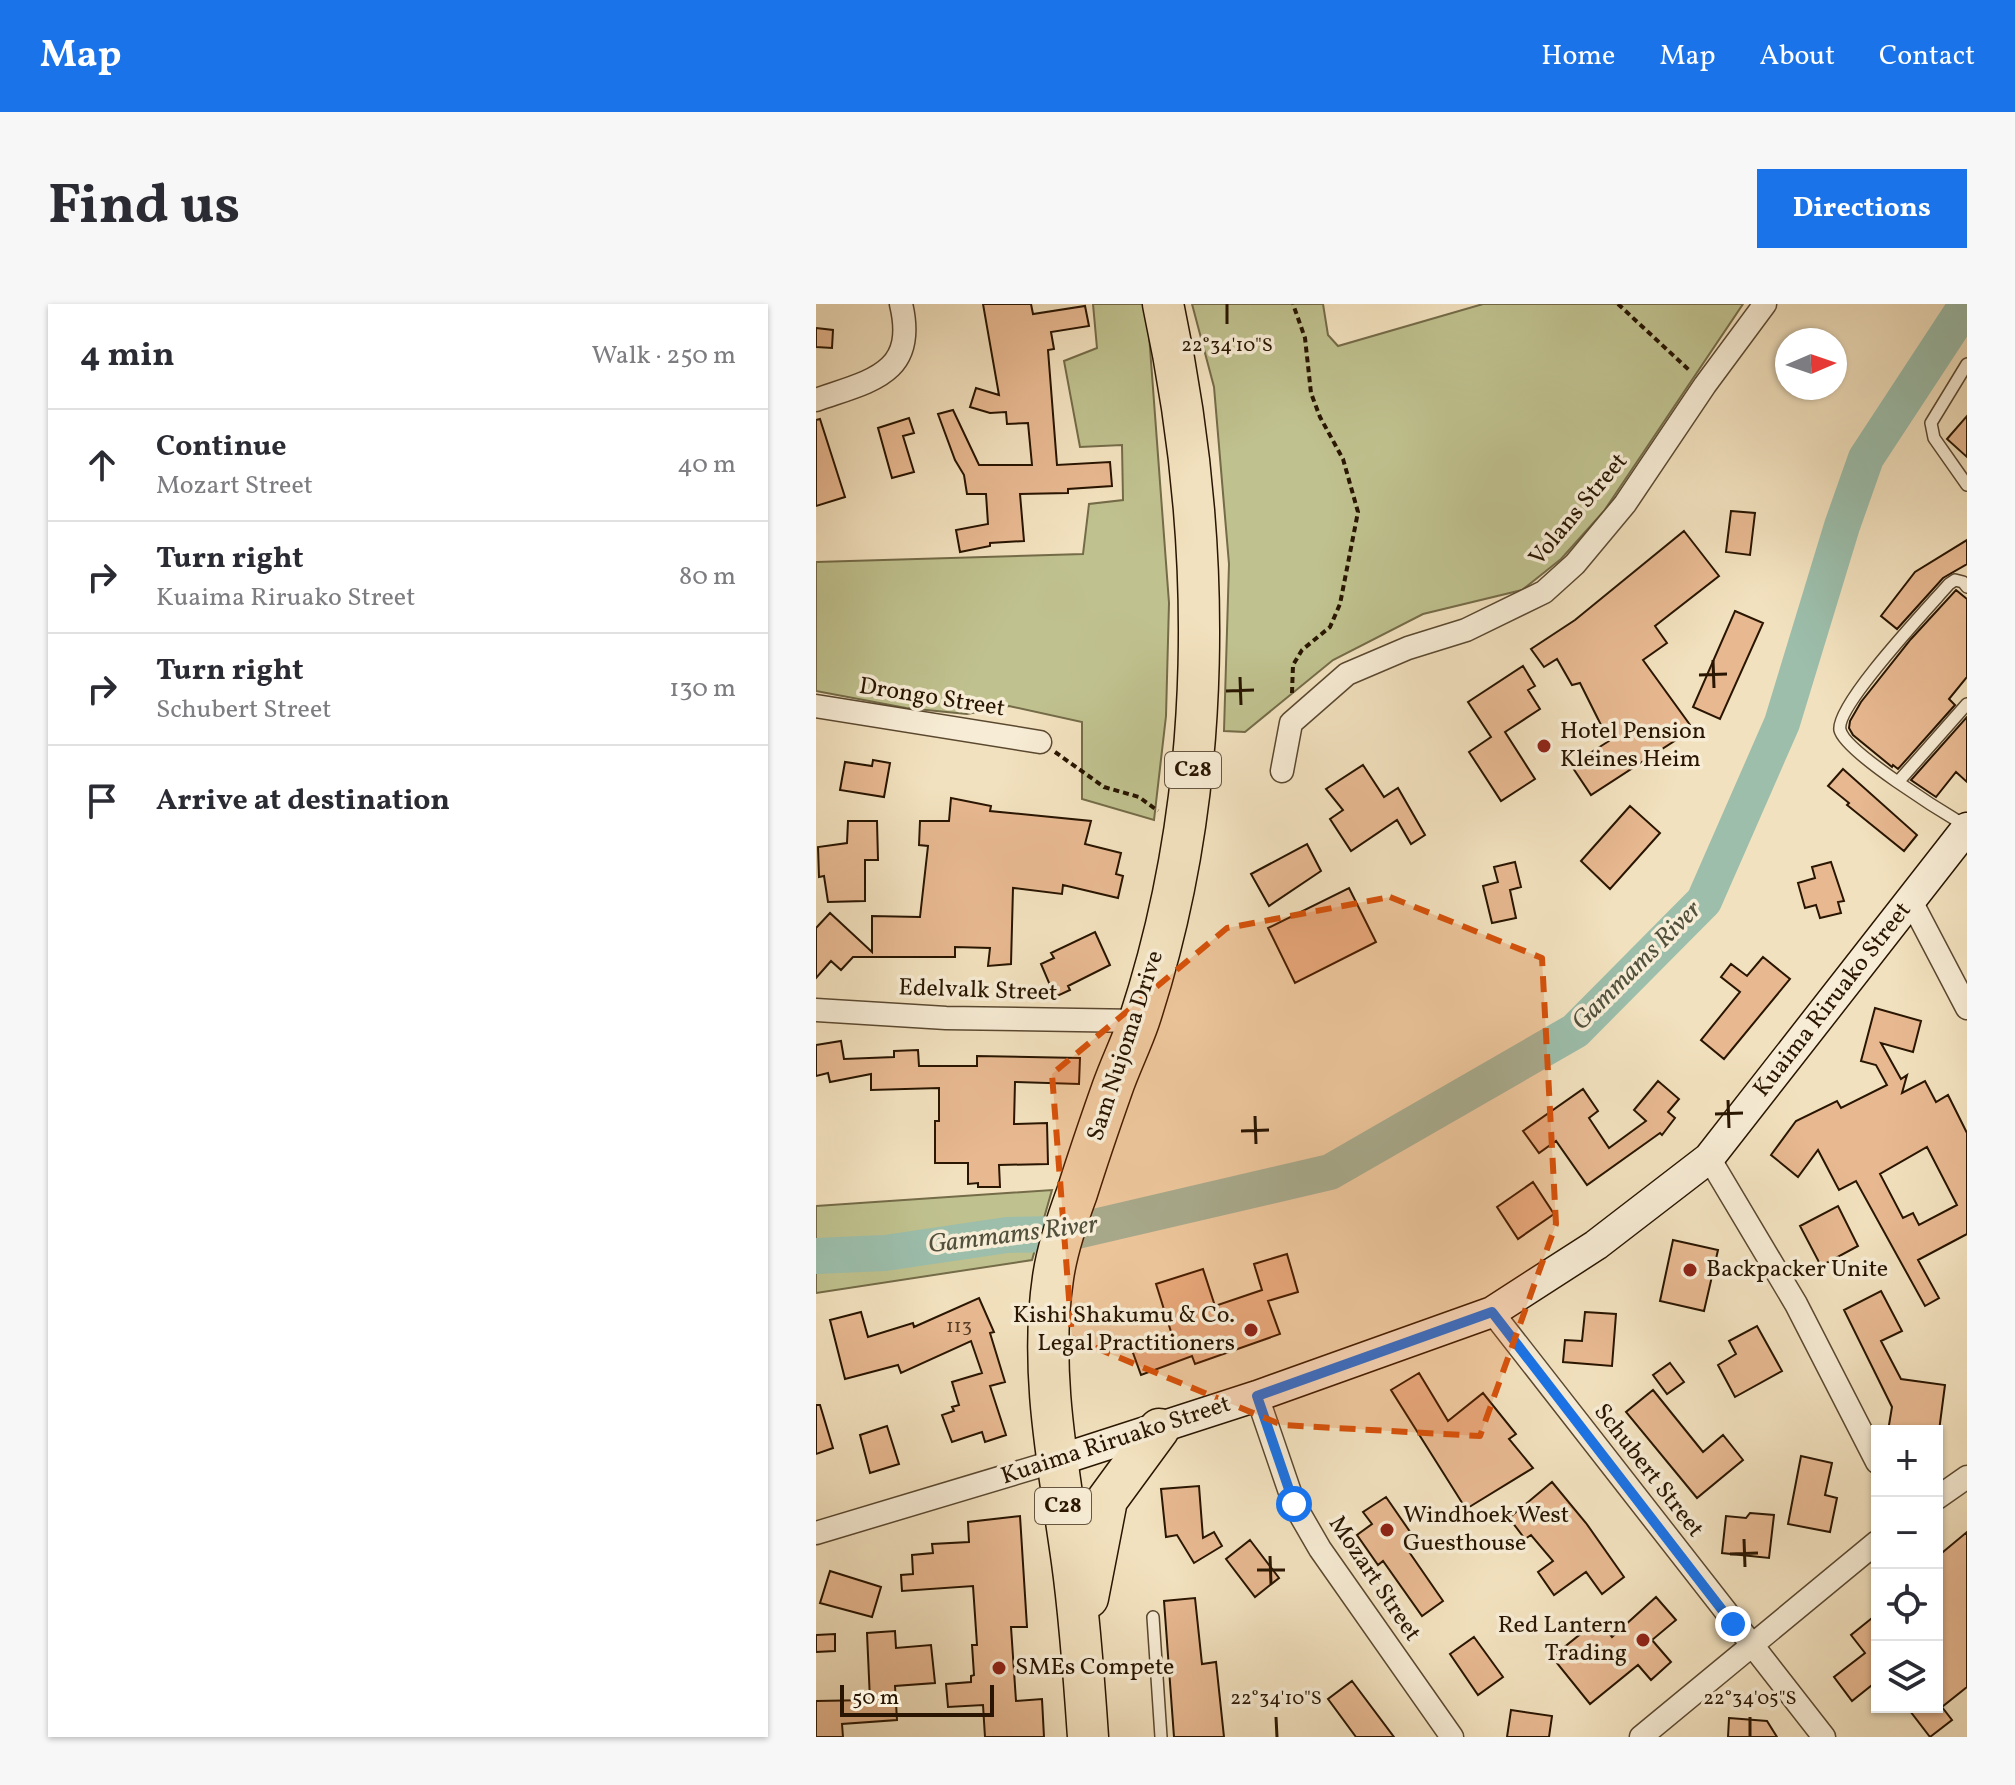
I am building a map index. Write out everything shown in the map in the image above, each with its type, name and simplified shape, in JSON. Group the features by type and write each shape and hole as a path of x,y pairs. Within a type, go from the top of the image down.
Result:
{"highway":[{"name":"Sam Nujoma Drive","path":"1088,1737 1082,1643 1056,1461 1048,1365 1053,1275 1068,1220 1113,1087 1139,1021 1164,928 1191,797 1196,742 1199,605 1188,446 1163,304"},
{"path":"1082,1643 1090,1582 1107,1500 1159,1429"}],"street":[{"path":"816,400 882,375 898,360 905,319 901,304"},
{"name":"Volans Street","path":"1291,723 1347,674 1408,648 1466,630 1544,592 1575,564 1625,504 1705,385 1765,304"},
{"name":"Drongo Street","path":"816,706 1040,742"},
{"path":"1282,771 1291,723"},
{"name":"Kuaima Riruako Street","path":"816,1533 1159,1429 1492,1312 1596,1245 1709,1158 1967,828"},
{"path":"1911,901 1967,1008"},
{"name":"Edelvalk Street","path":"816,1010 946,1018 1139,1021"},
{"path":"1709,1158 1796,1304 1871,1450"},
{"name":"Schubert Street","path":"1492,1312 1824,1737"},
{"name":"Mozart Street","path":"1257,1396 1294,1504 1320,1549 1452,1737"},
{"path":"1938,1497 1967,1477"},
{"path":"1641,1737 1871,1547"}],"lane":[{"path":"1967,364 1931,423 1934,438 1967,485"},
{"path":"1967,587 1955,580 1949,584 1854,695 1841,719 1841,734 1859,753 1967,828"},
{"path":"1898,782 1967,704"},
{"path":"1153,1617 1161,1737"}],"path":[{"path":"1291,723 1293,665 1302,650 1330,627 1340,604 1358,512 1343,459 1311,393 1305,338 1293,304"},
{"path":"1618,304 1705,385"},
{"path":"1040,742 1104,787 1139,797 1166,816 1183,834"}],"highlighted area":[{"path":"1390,897 1542,958 1556,1224 1480,1436 1282,1425 1072,1338 1052,1074 1227,928"}],"green space":[{"path":"1093,304 1144,304 1148,321 1169,603 1166,716 1154,820 1082,799 1082,722 1009,706 967,714 906,708 816,691 816,562 1083,554 1089,504 1123,500 1122,445 1080,447 1064,361 1097,348"},
{"path":"1192,304 1323,304 1328,335 1338,346 1483,304 1743,304 1604,511 1561,559 1522,590 1423,614 1333,660 1245,732 1224,731 1229,564 1214,387"},
{"path":"1052,1190 1032,1260 816,1293 816,1206"}],"building":[{"path":"983,304 1031,304 1033,314 1085,306 1089,326 1051,332 1054,349 1048,350 1057,465 1110,462 1112,486 1068,489 1068,493 1020,494 1024,541 990,543 990,546 960,552 956,530 988,524 986,494 967,494 964,475 938,414 953,410 979,465 1032,465 1028,423 1007,424 1006,412 990,413 970,407 976,388 999,395"},
{"path":"816,328 833,330 832,348 816,347"},
{"path":"1967,416 1967,457 1947,439"},
{"path":"909,418 914,433 903,436 914,472 892,478 878,428"},
{"path":"820,419 845,497 816,506 816,420"},
{"path":"1731,511 1755,513 1750,555 1726,552"},
{"path":"1684,531 1719,576 1655,626 1667,643 1643,660 1693,729 1591,795 1571,765 1609,741 1580,683 1572,685 1557,659 1544,667 1531,649 1575,620"},
{"path":"1967,540 1967,564 1943,578 1897,629 1881,616 1915,572"},
{"path":"1956,590 1967,599 1967,677 1949,699 1955,705 1898,769 1892,767 1853,735 1849,728 1850,721 1861,702 1911,639"},
{"path":"1735,611 1763,623 1720,719 1693,707"},
{"path":"1523,666 1535,686 1528,690 1540,709 1505,732 1535,779 1501,801 1469,752 1491,737 1468,702"},
{"path":"1967,717 1967,782 1956,772 1936,797 1911,780"},
{"path":"873,760 890,763 884,797 840,790 845,762 872,766"},
{"path":"1363,765 1384,797 1398,788 1425,835 1411,844 1397,820 1351,851 1330,819 1343,810 1326,789"},
{"path":"1843,769 1917,835 1904,851 1828,786"},
{"path":"951,798 991,806 990,811 1091,821 1085,844 1121,853 1116,874 1123,876 1118,898 1063,885 1062,894 1013,888 1011,964 988,966 990,948 955,947 955,957 853,957 841,970 831,961 816,978 816,928 830,913 872,952 872,916 920,917 928,846 919,845 920,821 949,821"},
{"path":"1630,806 1660,833 1610,889 1581,861"},
{"path":"848,821 877,821 878,860 865,860 865,901 828,902 824,876 819,877 818,847 847,843"},
{"path":"1307,844 1321,871 1269,906 1251,874"},
{"path":"1515,862 1521,887 1510,890 1516,918 1492,923 1483,886 1498,882 1494,867"},
{"path":"1831,862 1844,901 1838,902 1841,913 1820,918 1816,905 1805,908 1798,883 1815,878 1812,867"},
{"path":"1349,888 1376,942 1295,983 1268,928"},
{"path":"1095,932 1110,965 1068,986 1070,990 1055,997 1041,964 1054,958 1051,953"},
{"path":"1763,957 1790,979 1724,1059 1701,1040 1740,992 1721,977 1731,964 1747,976"},
{"path":"1875,1008 1921,1021 1913,1052 1881,1043 1901,1079 1907,1075 1902,1093 1925,1081 1936,1102 1948,1095 1967,1133 1967,1234 1918,1260 1939,1298 1925,1306 1856,1181 1839,1190 1818,1150 1798,1177 1771,1155 1796,1121 1837,1101 1841,1108 1887,1085 1876,1065 1861,1061","holes":["1927,1147 1957,1205 1919,1225 1913,1213 1903,1218 1880,1174"]},
{"path":"841,1041 844,1059 894,1057 894,1051 918,1050 919,1066 977,1066 977,1056 1080,1058 1079,1084 1015,1082 1014,1124 1047,1123 1048,1164 999,1165 1000,1187 978,1187 978,1183 968,1184 968,1163 935,1163 939,1088 871,1090 871,1074 830,1082 828,1073 816,1076 816,1045"},
{"path":"1658,1081 1679,1099 1668,1112 1675,1118 1662,1135 1660,1133 1587,1185 1556,1141 1539,1153 1523,1131 1583,1089 1598,1111 1589,1118 1609,1148 1646,1121 1634,1110"},
{"path":"1533,1182 1554,1214 1518,1239 1497,1207"},
{"path":"1838,1206 1858,1246 1821,1266 1800,1226"},
{"path":"1673,1240 1718,1250 1704,1311 1660,1301"},
{"path":"1287,1254 1298,1292 1268,1301 1280,1334 1195,1364 1192,1356 1141,1375 1132,1350 1172,1335 1156,1284 1203,1269 1215,1306 1262,1290 1254,1264"},
{"path":"1881,1291 1902,1331 1881,1341 1901,1379 1945,1385 1940,1425 1889,1425 1892,1407 1844,1310"},
{"path":"979,1298 994,1332 990,1333 1005,1382 990,1386 1006,1435 985,1442 982,1432 952,1442 942,1415 954,1411 952,1407 959,1405 952,1382 982,1373 971,1341 901,1373 898,1365 845,1379 830,1320 861,1312 868,1337 913,1323 914,1327"},
{"path":"1585,1312 1616,1314 1612,1366 1563,1362 1565,1340 1582,1341"},
{"path":"1757,1326 1782,1371 1735,1397 1718,1365 1736,1354 1729,1341"},
{"path":"1670,1363 1684,1382 1667,1394 1653,1375"},
{"path":"1419,1373 1448,1421 1483,1393 1516,1434 1509,1439 1533,1468 1466,1509 1391,1390"},
{"path":"1653,1390 1703,1452 1723,1435 1743,1460 1697,1498 1626,1412"},
{"path":"816,1405 820,1405 833,1448 816,1454"},
{"path":"887,1426 899,1464 870,1473 860,1435"},
{"path":"1801,1456 1832,1463 1825,1495 1837,1498 1830,1532 1788,1524"},
{"path":"1552,1482 1624,1577 1602,1594 1586,1572 1554,1595 1538,1572 1553,1561 1531,1535 1525,1539 1509,1518"},
{"path":"1199,1486 1203,1538 1214,1532 1222,1546 1194,1563 1177,1535 1166,1537 1161,1489"},
{"path":"1386,1497 1415,1539 1405,1546 1443,1601 1422,1616 1383,1561 1378,1565 1357,1535 1372,1524 1363,1512"},
{"path":"1750,1513 1774,1515 1769,1558 1722,1553 1726,1516 1746,1518"},
{"path":"1020,1516 1027,1627 1011,1627 1016,1701 1042,1699 1044,1737 985,1737 983,1705 948,1707 946,1684 971,1682 974,1675 972,1645 977,1645 973,1586 902,1591 901,1575 913,1574 912,1555 933,1553 932,1544 969,1542 968,1522"},
{"path":"1967,1532 1967,1687 1943,1706 1943,1569 1943,1552"},
{"path":"1250,1540 1279,1578 1255,1597 1226,1559"},
{"path":"830,1571 881,1587 872,1617 820,1603"},
{"path":"1656,1597 1676,1620 1652,1640 1671,1662 1651,1680 1638,1665 1590,1704 1552,1657 1598,1620 1612,1637"},
{"path":"1195,1598 1202,1664 1216,1662 1224,1737 1174,1737 1164,1601"},
{"path":"1871,1619 1871,1686 1852,1701 1834,1677 1865,1653 1851,1635"},
{"path":"895,1631 896,1648 931,1645 935,1683 895,1686 897,1720 842,1724 843,1737 816,1737 816,1701 870,1700 867,1633"},
{"path":"835,1634 835,1651 816,1652 816,1635"},
{"path":"1474,1637 1503,1677 1478,1695 1450,1654"},
{"path":"1352,1681 1394,1737 1356,1737 1328,1699"},
{"path":"1943,1708 1952,1720 1930,1737 1912,1713 1943,1713"},
{"path":"1511,1710 1552,1716 1549,1737 1507,1737"},
{"path":"1729,1718 1767,1721 1777,1737 1728,1737"}],"waterway":[{"name":"Gammams River","path":"816,1256 885,1253 1007,1235 1064,1234 1330,1172 1575,1031 1704,901 1782,723 1866,458 1967,304"}],"place":[{"name":"Hotel Pension Kleines Heim","path":"1544,746"},
{"name":"Backpacker Unite","path":"1690,1270"},
{"name":"Kishi Shakumu & Co. Legal Practitioners","path":"1251,1330"},
{"name":"Windhoek West Guesthouse","path":"1387,1530"},
{"name":"Red Lantern Trading","path":"1643,1640"},
{"name":"SMEs Compete","path":"999,1668"}],"route":[{"path":"1294,1504 1257,1396 1492,1312 1733,1624"}]}
